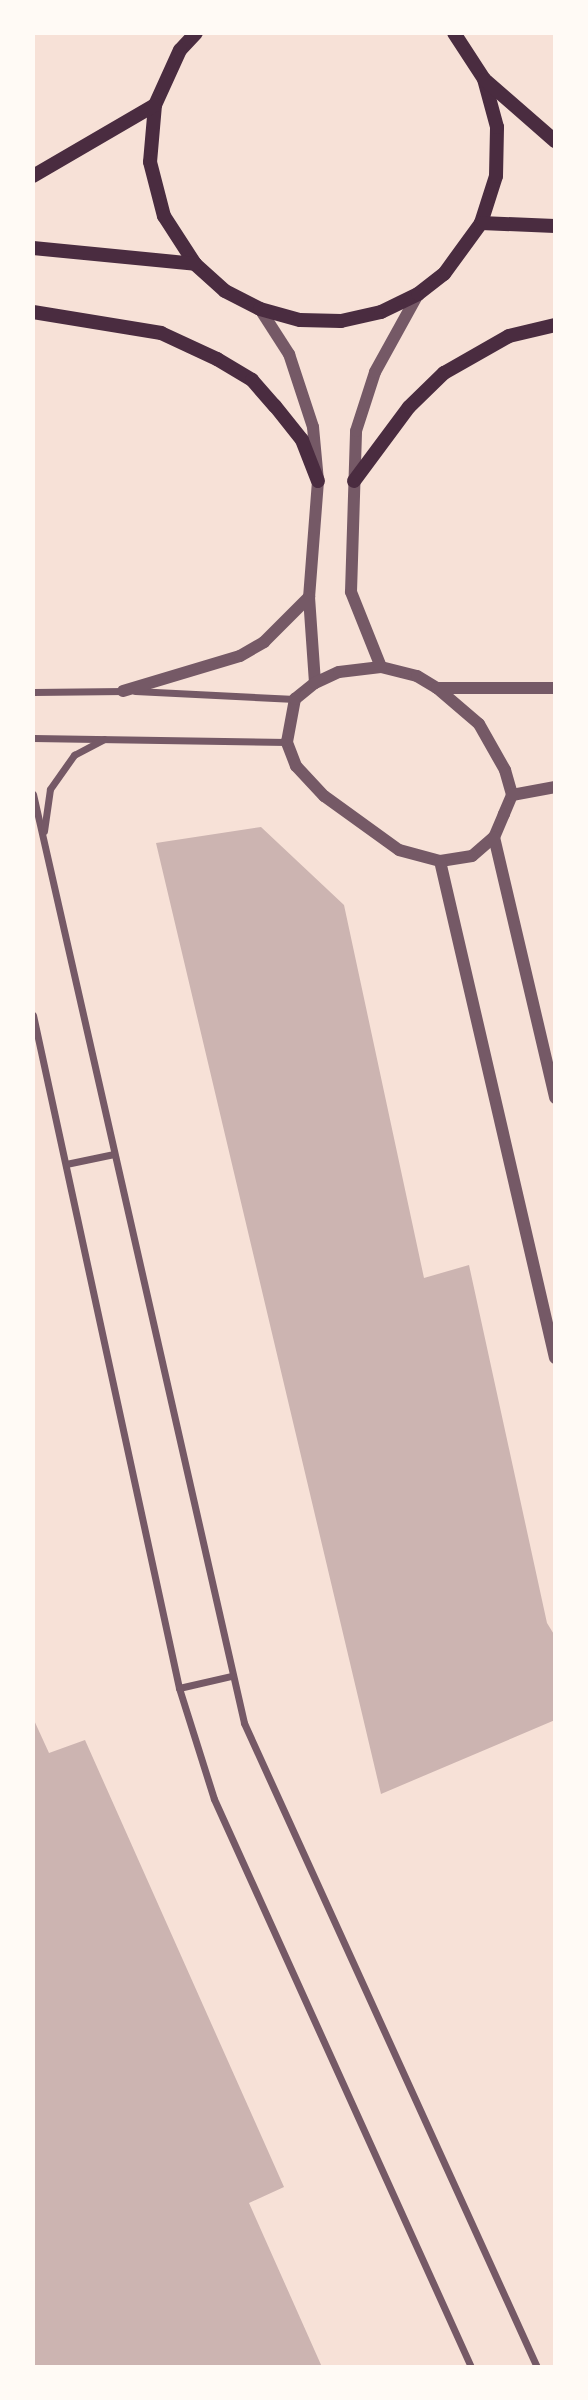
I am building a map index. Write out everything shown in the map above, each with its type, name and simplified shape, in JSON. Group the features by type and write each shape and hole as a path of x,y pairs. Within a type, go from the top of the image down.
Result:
{"main road":[{"path":"180,33 180,50"},
{"path":"196,33 180,50 155,105 150,162 163,216 195,264 225,291 260,309 300,320 341,321 382,312 418,294 444,274 481,223 496,176 497,127 484,79"},
{"path":"454,33 484,79 555,141"},
{"path":"33,176 155,105"},
{"path":"481,223 555,226"},
{"path":"33,248 195,264"},
{"path":"33,312 161,333 217,359 252,380 275,406 302,440 318,481"},
{"path":"354,481 409,407 444,373 509,336 555,325"}],"street":[{"path":"381,667 351,592 356,431 365,395 418,294"},
{"path":"260,309 289,354 313,427 318,481 309,597 315,682"},
{"path":"123,691 240,656 264,642 309,597"},
{"path":"381,667 417,676 437,688 480,724 505,770 512,795 494,837 472,856 440,861 399,850 324,796 296,766 286,742 295,699 315,682 339,672 381,667"},
{"path":"437,688 555,688"},
{"path":"33,692 123,691 295,699"},
{"path":"33,738 107,737 286,742"},
{"path":"43,837 50,789 74,755 107,737"},
{"path":"512,795 555,787"},
{"path":"33,794 231,1676 244,1723 537,2367"},
{"path":"494,837 555,1098"},
{"path":"440,861 555,1358"},
{"path":"33,1015 179,1688 214,1799 471,2367"},
{"path":"65,1164 114,1154"},
{"path":"179,1688 231,1676"}],"building":[{"path":"261,827 344,905 424,1278 469,1265 547,1623 555,1636 555,1720 381,1794 156,843"},
{"path":"33,1718 49,1753 85,1740 284,2187 249,2203 322,2367 33,2367"}]}
